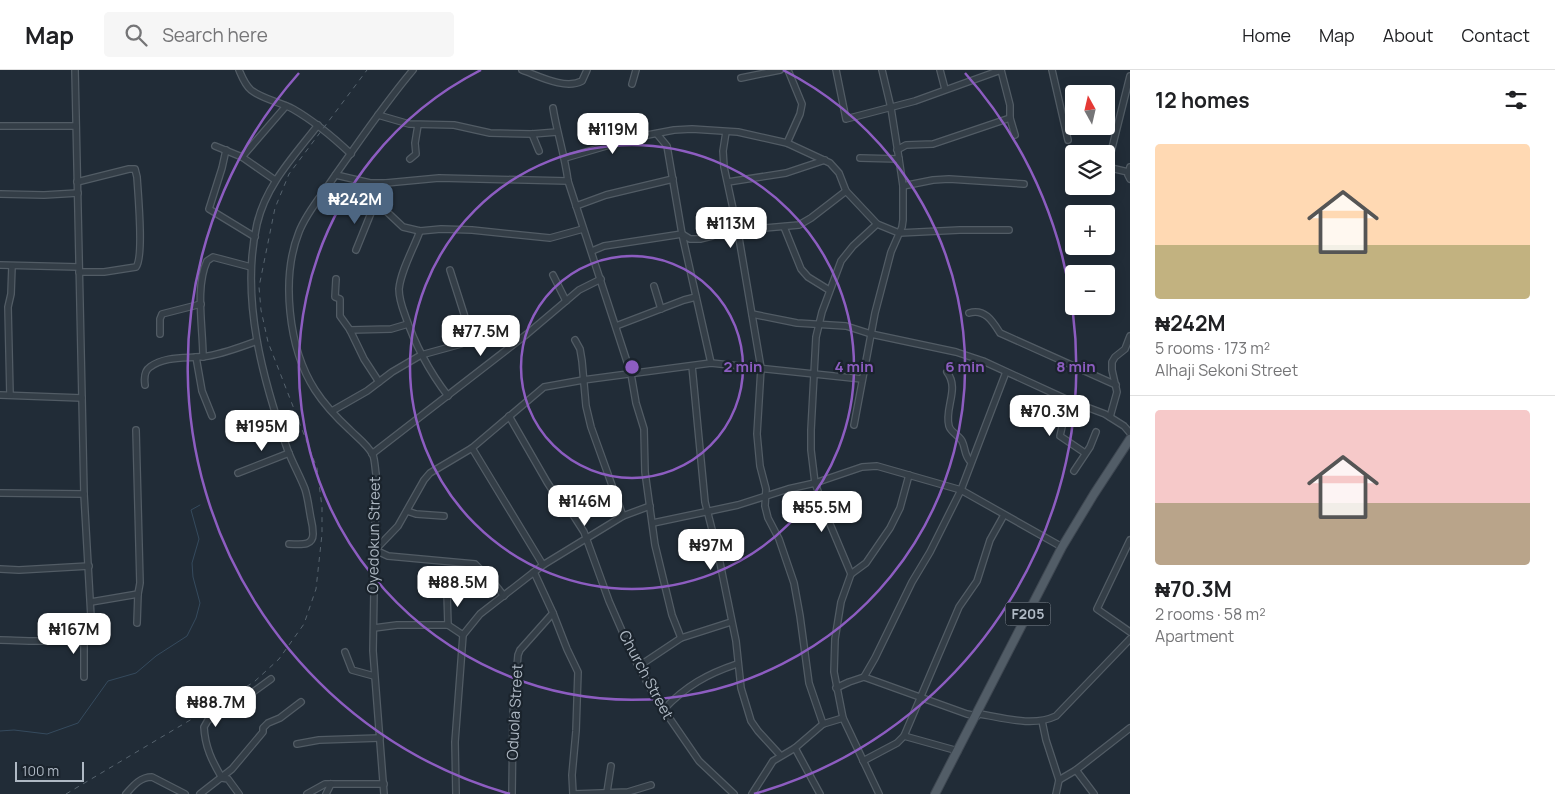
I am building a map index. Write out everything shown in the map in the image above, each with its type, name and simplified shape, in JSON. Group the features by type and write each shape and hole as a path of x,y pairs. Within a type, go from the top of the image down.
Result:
{"main road":[{"name":"F205","path":"1015,643 1062,547 1130,439"},
{"name":"F205","path":"937,794 1064,548 1130,444"},
{"name":"F205","path":"937,794 978,715"}],"street":[{"path":"75,70 84,494 91,602 91,617 84,633 84,677"},
{"path":"239,70 247,86 253,92 286,106 318,125 322,131 336,139 351,154"},
{"name":"Oyedokun Street","path":"384,794 374,676 376,474 372,454 368,447 332,411 315,390 300,362 294,336 290,277 295,245 306,216 378,115 413,70"},
{"path":"523,70 571,84 582,81 587,70"},
{"path":"632,84 636,70"},
{"path":"741,78 780,70"},
{"path":"787,143 800,114 802,104 788,70"},
{"path":"836,70 846,118 915,101 1001,70 1015,135"},
{"path":"854,425 871,334 886,271 903,220 903,186 891,108 882,70"},
{"path":"940,70 945,89"},
{"path":"1052,70 1068,140"},
{"path":"1130,76 1108,164 1110,168 1129,169 1130,179"},
{"path":"242,157 286,106"},
{"path":"553,108 557,132 565,158 568,181 631,374 636,403 644,429 645,472 655,545 672,616 681,638"},
{"path":"378,115 418,125 454,125 490,132 532,134 557,132"},
{"path":"897,150 906,145 933,144 1010,118"},
{"path":"290,544 305,545 309,543 313,535 304,488 273,407 257,342 251,298 251,267 257,225 264,203 275,180 318,125"},
{"path":"410,159 416,154 415,142 418,125"},
{"path":"0,126 76,126"},
{"path":"565,158 637,137 692,129 760,136 787,143 825,160 839,173 846,191 877,224 899,233 1009,230"},
{"path":"726,132 723,151 724,167 738,232 761,368 757,434 760,466 766,489 765,506 794,583 808,683 822,724"},
{"path":"532,134 539,151"},
{"path":"657,134 667,146 682,234 711,363"},
{"path":"215,146 242,157 275,180"},
{"path":"226,150 209,209 255,236"},
{"path":"860,158 899,159"},
{"path":"728,182 786,173 825,160"},
{"path":"0,266 79,269 104,272 136,267 138,265 140,240 137,176 135,169 128,169 77,182"},
{"path":"336,175 370,183 440,178 568,181"},
{"path":"576,206 606,195 673,179"},
{"path":"903,186 941,180 1024,184"},
{"path":"386,183 386,211"},
{"path":"592,250 604,246 682,234 690,239 700,239 712,236 722,230 738,232 799,225 846,191"},
{"path":"0,194 44,195 78,193"},
{"path":"320,198 386,211 404,227 420,231 441,229 472,230 550,238 583,229"},
{"path":"356,250 373,208"},
{"path":"851,574 815,483 811,450 811,430 816,337 829,290 841,261 853,246 877,224"},
{"path":"784,227 801,269 808,277 829,290"},
{"path":"420,231 400,286 399,295 421,356 448,396"},
{"path":"212,416 202,391 200,357 200,304 204,267 209,258 213,257 251,267"},
{"path":"10,395 8,307 11,294 12,266"},
{"path":"332,411 392,372 421,356 461,344 471,336 450,270"},
{"path":"553,275 566,301"},
{"path":"336,279 335,297 340,299 340,316 379,382"},
{"path":"372,454 528,334 580,290 601,279"},
{"path":"654,286 661,309"},
{"path":"616,326 684,300 696,298"},
{"path":"160,334 162,314 200,304"},
{"path":"970,313 975,311 985,314 991,319 1000,333 1116,386"},
{"path":"752,314 797,323 846,326 871,334 956,352 983,361 1110,417 1124,426 1130,433"},
{"path":"350,330 371,331 391,329 408,324"},
{"path":"1110,417 1117,392 1112,362 1125,349 1130,336"},
{"path":"575,340 580,349 586,406 623,516"},
{"path":"145,384 144,376 149,367 158,362 200,357 257,342"},
{"path":"504,596 475,564 388,556 375,553 398,526 430,472 472,448 544,387 711,363 862,379"},
{"path":"692,366 704,502 708,512 737,646 737,664 741,688 752,721 780,755"},
{"path":"947,372 953,383 949,426 952,432 962,440 966,457 971,462"},
{"path":"864,677 961,490 1006,372"},
{"path":"0,395 82,398"},
{"path":"1068,400 1060,436 1085,453"},
{"name":"Church Street","path":"509,416 556,496 572,513 584,532 609,601 655,698 698,761 734,794"},
{"path":"136,430 140,583 138,623"},
{"path":"1074,471 1090,447 1096,432"},
{"path":"472,448 543,565"},
{"path":"238,473 289,453"},
{"path":"653,523 708,512 815,483 868,466 887,468 961,490 1062,547"},
{"path":"880,794 842,718 833,661 837,621 841,602 851,574 866,563 890,528 900,508 909,475"},
{"path":"0,493 84,494"},
{"path":"456,794 455,742 462,635 480,614 543,565 623,516 650,506"},
{"path":"407,511 416,514 444,516"},
{"path":"863,761 898,743 904,736 959,606 977,580 990,540 1004,515"},
{"path":"1130,540 1097,609 1130,632"},
{"path":"0,569 19,570 89,566"},
{"path":"534,572 553,613 566,649 578,672 572,775 573,794 628,792 651,785"},
{"path":"446,592 448,625"},
{"path":"91,602 138,594"},
{"name":"Oduola Street","path":"512,794 512,713 518,655 553,613"},
{"path":"639,666 681,638 731,622"},
{"path":"374,628 397,625 448,625 462,635"},
{"path":"0,640 65,640 84,633"},
{"path":"836,688 864,677 967,714 1010,720 1042,721 1056,716 1130,639"},
{"path":"345,652 352,670 374,676"},
{"path":"664,709 672,700 711,673 737,664"},
{"path":"222,778 207,750 204,734 205,723 231,708 271,679"},
{"path":"200,794 222,778 242,759 268,723 280,718 301,702"},
{"path":"752,794 773,761 780,755 795,748 822,724 842,718"},
{"path":"1042,721 1059,780 1056,794"},
{"path":"1059,780 1076,770 1130,728"},
{"path":"904,736 958,751"},
{"path":"297,744 319,740 380,738"},
{"path":"795,748 820,794"},
{"path":"607,792 611,766"},
{"path":"1076,770 1094,794"},
{"path":"126,794 139,780 146,777 152,777 184,794"},
{"path":"222,778 228,778 239,794"},
{"path":"326,794 331,784"},
{"path":"307,794 318,787 331,784 384,784"}],"waterway":[{"path":"0,731 14,730 47,734 78,723 108,681 136,673 156,656 187,636 196,618 200,603 193,577 192,563 199,539 191,510 200,505"}],"railway":[{"path":"66,794 254,682 279,659 304,624 316,589 322,534 322,507 317,468 268,342 261,310 259,287 275,208 289,174 367,70"}]}
